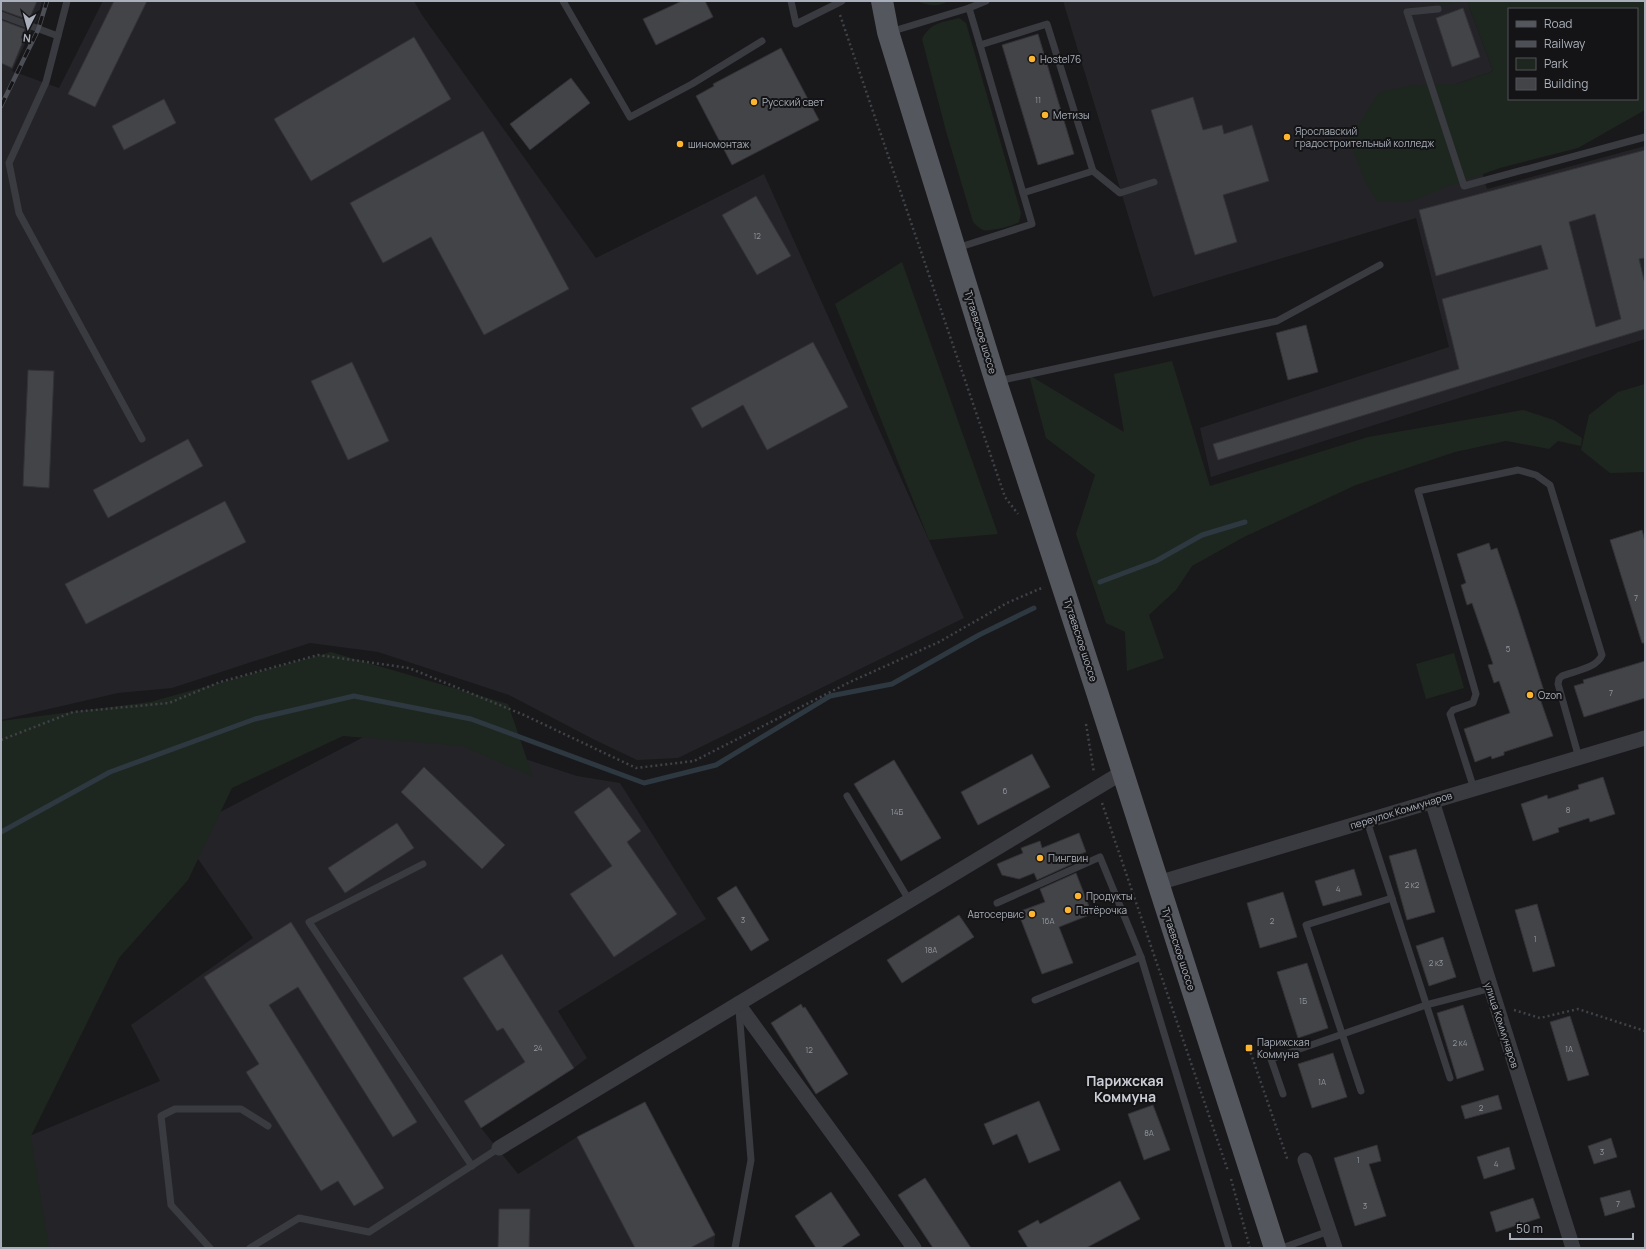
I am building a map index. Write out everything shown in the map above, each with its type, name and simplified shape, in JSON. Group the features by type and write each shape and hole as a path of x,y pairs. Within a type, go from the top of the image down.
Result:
{"main road":[{"name":"Тутаевское шоссе","path":"872,1 888,32"},
{"name":"Тутаевское шоссе","path":"882,1 888,32 996,382 1061,579 1275,1248"}],"street":[{"name":"переулок Коммунаров","path":"1158,884 1474,788 1645,738"},
{"path":"499,1148 1123,772"},
{"name":"улица Коммунаров","path":"1432,801 1573,1248"},
{"path":"738,1004 914,1248"},
{"path":"1305,1160 1335,1248"}],"lane":[{"path":"67,1 46,82 9,163 19,213 142,439"},
{"path":"563,1 630,117 698,81 762,41"},
{"path":"791,1 796,24 839,2"},
{"path":"888,32 969,8 986,1"},
{"path":"954,248 1032,224 969,8"},
{"path":"1438,9 1407,12 1464,186 1645,137"},
{"path":"1,15 58,36"},
{"path":"980,45 1047,24 1093,171 1120,193 1154,182"},
{"path":"1023,193 1093,171"},
{"path":"996,382 1277,321 1380,264"},
{"path":"1474,788 1450,714 1453,710 1473,703 1476,694 1418,491 1518,470 1536,475 1550,485 1602,655 1600,661 1562,676 1559,679 1558,684 1579,758"},
{"path":"846,796 909,900"},
{"path":"1367,821 1450,1078"},
{"path":"997,903 1100,857 1141,957 1229,1248"},
{"path":"423,864 309,922 472,1166"},
{"path":"1361,1092 1306,925 1392,898"},
{"path":"1035,1000 1141,957"},
{"path":"1283,1094 1271,1059 1426,1005 1491,988"},
{"path":"735,1248 751,1160 738,1004"},
{"path":"210,1248 172,1205 161,1116 175,1109 241,1109 268,1126"},
{"path":"250,1248 298,1218 369,1232 499,1148"},
{"path":"1282,1248 1329,1231"}],"path":[{"path":"839,2 1005,497 1019,515"},
{"path":"1,740 73,712 168,703 220,682 318,655 409,668 524,715 636,768 694,761 850,682 939,642 1007,603 1061,579"},
{"path":"1085,719 1097,787 1231,1177 1250,1248"},
{"path":"1496,1004 1540,1018 1578,1009 1645,1031"},
{"path":"1249,1048 1287,1157"}],"shaded area":[{"path":"1,1 42,1 38,17 12,71 59,88 103,1 414,1 422,15 596,258 764,174 964,618 678,758 637,760 509,695 378,652 310,643 172,688 118,693 1,720"},
{"name":"Ярославский градостроительный колледж","path":"1063,1 1467,1 1493,71 1456,84 1487,189 1645,146 1645,339 1211,477 1200,428 1449,347 1416,218 1153,297"},
{"path":"400,718 577,776 620,783 706,919 558,1011 587,1058 481,1128 518,1174 577,1137 645,1102 715,1235 714,1248 32,1248 1,1148 160,1081 131,1025 253,938 180,833"}],"green space":[{"path":"917,1 949,1 933,5"},
{"path":"1435,1 1466,1 1444,6"},
{"path":"1467,1 1645,1 1645,110 1578,148 1500,168 1438,190 1410,202 1377,201 1366,184 1349,139 1379,92 1411,85 1456,84 1493,71"},
{"path":"959,18 966,23 1021,213 1019,222 996,229 983,230 973,222 946,131 922,39 925,33 933,26"},
{"path":"902,262 998,534 929,540 835,304"},
{"path":"1172,361 1210,486 1368,437 1523,410 1554,420 1582,438 1581,446 1558,441 1549,449 1506,441 1455,452 1356,485 1244,537 1192,566 1176,590 1149,615 1164,658 1127,671 1125,632 1106,623 1076,534 1095,475 1046,438 1029,375 1124,432 1114,374"},
{"path":"1645,384 1645,472 1610,473 1581,450 1589,415 1618,392"},
{"path":"331,652 508,704 533,777 462,746 343,736 232,788 188,880 119,958 31,1136 49,1248 1,1248 1,721 150,702"},
{"path":"1454,653 1464,688 1426,699 1416,664"}],"building":[{"path":"1,1 37,1 29,20 1,10"},
{"path":"114,1 147,1 95,107 68,94"},
{"path":"682,1 705,1 713,17 656,45 643,19"},
{"path":"1463,8 1480,57 1452,67 1436,18"},
{"path":"1,20 25,29 21,38 24,39 12,68 1,63"},
{"path":"1038,34 1074,154 1038,165 1002,45"},
{"path":"414,37 451,99 311,181 274,119"},
{"name":"Русский свет","path":"781,48 819,120 732,165 696,96 714,86 713,84"},
{"path":"571,78 590,103 530,150 510,124"},
{"path":"1193,97 1203,130 1222,125 1224,134 1252,125 1269,181 1223,195 1237,242 1195,255 1151,110"},
{"path":"164,99 176,123 124,150 112,126"},
{"path":"483,131 569,289 484,335 431,237 383,263 350,203"},
{"path":"1645,150 1645,258 1639,259 1645,284 1645,329 1218,460 1213,444 1459,369 1442,299 1548,269 1541,245 1436,276 1419,210","holes":["1595,214 1621,319 1596,327 1569,222"]},
{"path":"756,196 791,256 757,275 722,215"},
{"path":"1306,325 1318,372 1288,380 1276,333"},
{"path":"813,342 848,407 767,450 743,405 702,428 691,408"},
{"path":"352,362 389,441 348,460 311,381"},
{"path":"28,370 54,371 49,488 23,486"},
{"path":"188,439 203,466 108,518 93,490"},
{"path":"225,501 246,542 86,624 65,584"},
{"path":"1642,530 1645,541 1645,643 1642,643 1610,540"},
{"path":"1489,543 1491,550 1497,548 1518,610 1544,691 1538,693 1553,736 1504,752 1504,755 1492,759 1491,756 1475,762 1464,729 1510,713 1499,681 1494,683 1488,665 1493,664 1472,603 1467,605 1461,585 1466,583 1457,554"},
{"path":"1645,661 1645,698 1584,717 1574,686 1584,683 1583,680"},
{"path":"1032,754 1050,787 978,825 961,792"},
{"path":"894,760 941,838 901,861 854,784"},
{"path":"424,767 505,845 482,869 401,792"},
{"path":"1603,777 1615,814 1590,822 1589,818 1558,828 1559,832 1533,841 1521,804 1547,795 1548,799 1579,789 1578,785"},
{"path":"609,787 641,831 627,842 677,914 614,957 570,894 612,866 574,812"},
{"path":"397,823 414,848 345,893 328,868"},
{"name":"Пингвин","path":"1079,833 1086,852 1070,858 1072,864 1037,880 1034,873 1019,879 1002,875 997,864 1023,853 1021,848 1040,841 1042,848"},
{"path":"1416,849 1435,912 1407,920 1389,856"},
{"path":"1354,869 1362,895 1323,906 1315,881"},
{"path":"1076,873 1092,914 1059,927 1073,963 1042,974 1018,912 1045,902 1040,889"},
{"path":"736,886 769,940 751,951 717,898"},
{"path":"1283,892 1297,937 1260,948 1247,903"},
{"path":"1537,904 1555,966 1533,972 1515,910"},
{"path":"959,915 974,937 902,983 887,960"},
{"path":"291,922 417,1122 393,1137 298,987 269,1005 384,1188 354,1206 338,1181 321,1191 246,1072 259,1064 204,977"},
{"path":"1443,937 1456,977 1429,986 1416,946"},
{"path":"502,954 574,1068 481,1128 464,1101 525,1062 503,1028 497,1031 463,978"},
{"path":"1307,963 1328,1028 1298,1038 1277,972"},
{"path":"801,1004 803,1008 805,1007 848,1074 816,1094 771,1023"},
{"path":"1463,1005 1484,1070 1457,1079 1437,1013"},
{"path":"1570,1016 1589,1075 1568,1081 1550,1022"},
{"path":"1333,1053 1347,1097 1312,1108 1298,1064"},
{"path":"1498,1095 1502,1109 1465,1119 1461,1106"},
{"path":"1039,1101 1060,1150 1029,1163 1017,1134 993,1145 984,1124"},
{"path":"645,1102 715,1235 690,1248 635,1248 577,1137"},
{"path":"1153,1105 1170,1150 1144,1160 1128,1114"},
{"path":"1611,1138 1617,1157 1594,1164 1588,1146"},
{"path":"1377,1145 1381,1161 1369,1164 1386,1216 1355,1226 1334,1158"},
{"path":"1509,1147 1515,1169 1484,1179 1477,1157"},
{"path":"925,1178 971,1248 933,1248 898,1195"},
{"path":"1120,1181 1140,1219 1086,1248 1028,1248 1018,1231 1038,1220 1040,1224"},
{"path":"1630,1190 1635,1207 1605,1216 1600,1198"},
{"path":"831,1192 860,1235 840,1248 816,1248 795,1216"},
{"path":"1533,1198 1540,1218 1496,1232 1490,1212"},
{"path":"499,1209 530,1209 529,1248 498,1248"}],"waterway":[{"path":"1100,582 1156,561 1202,535 1245,522"},
{"path":"1,832 110,772 255,719 354,696 471,719 644,783 716,765 830,696 892,684 979,635 1034,608"}],"railway":[{"path":"1,106 38,30 47,1"}],"place":[{"name":"Hostel76","path":"1032,59"},
{"name":"Русский свет","path":"754,102"},
{"name":"Метизы","path":"1045,115"},
{"name":"Ярославский градостроительный колледж","path":"1287,137"},
{"name":"шиномонтаж","path":"680,144"},
{"name":"Ozon","path":"1530,695"},
{"name":"Пингвин","path":"1040,858"},
{"name":"Продукты","path":"1078,896"},
{"name":"Пятёрочка","path":"1068,910"},
{"name":"Автосервис","path":"1032,914"},
{"name":"Парижская Коммуна","path":"1249,1048"}],"district":[{"name":"Парижская Коммуна","path":"1125,1088"}]}
